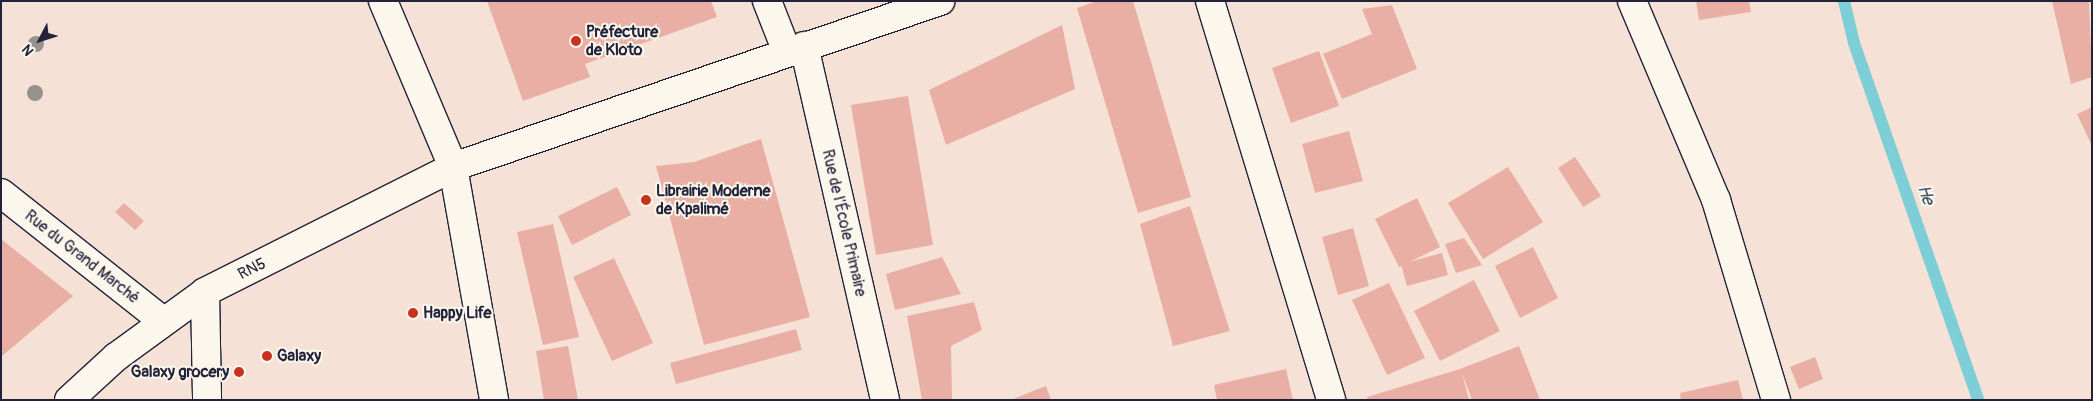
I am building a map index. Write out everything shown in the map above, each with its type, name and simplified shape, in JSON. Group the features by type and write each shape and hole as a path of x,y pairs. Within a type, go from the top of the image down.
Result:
{"street":[{"path":"383,1 454,167 494,400"},
{"name":"Rue de l'École Primaire","path":"767,1 795,49 885,400"},
{"name":"RN5","path":"69,400 163,321 205,292 454,167 940,1"},
{"path":"1210,1 1331,400"},
{"path":"1632,1 1716,200 1776,400"},
{"name":"Rue du Grand Marché","path":"1,193 163,321"},
{"path":"205,292 207,400"}],"building":[{"name":"Préfecture de Kloto","path":"487,1 711,1 717,17 585,64 590,77 523,101"},
{"path":"1097,1 1133,1 1191,197 1138,213 1077,8"},
{"path":"1696,1 1749,1 1751,12 1699,20"},
{"path":"2052,1 2089,1 2092,77 2071,84"},
{"path":"1392,5 1417,69 1342,99 1323,54 1372,34 1362,9"},
{"path":"1062,25 1075,89 946,145 929,90"},
{"path":"1319,51 1339,106 1291,123 1272,68"},
{"path":"908,96 933,245 876,255 851,105"},
{"path":"2092,107 2092,146 2077,114"},
{"path":"1349,131 1363,181 1315,193 1302,144"},
{"path":"761,139 810,317 704,345 656,166 694,162"},
{"path":"1575,157 1601,196 1583,207 1558,168"},
{"path":"1508,167 1543,222 1483,259 1448,203"},
{"path":"617,187 631,215 572,245 558,216"},
{"path":"1417,198 1440,247 1399,267 1375,219"},
{"path":"124,203 144,221 135,230 115,212"},
{"path":"1190,206 1230,331 1173,346 1140,224"},
{"path":"553,224 579,337 543,345 517,232"},
{"path":"1353,228 1369,286 1338,295 1322,237"},
{"path":"1464,238 1482,265 1456,273 1445,244"},
{"path":"1,239 73,296 1,357"},
{"path":"1533,247 1558,298 1520,318 1495,266"},
{"path":"1442,253 1448,275 1407,286 1401,264"},
{"path":"942,257 961,294 895,310 886,274"},
{"path":"614,258 653,343 612,361 573,277"},
{"path":"1474,280 1500,331 1440,361 1414,311"},
{"path":"1389,283 1425,358 1387,375 1352,300"},
{"path":"974,302 982,330 951,346 952,400 922,400 907,316"},
{"path":"796,329 802,350 676,384 670,363"},
{"path":"568,346 578,400 544,400 536,351"},
{"path":"1519,346 1540,400 1472,400 1462,373 1469,400 1368,400 1367,397 1460,369"},
{"path":"1815,357 1823,379 1799,389 1790,367"},
{"path":"1286,369 1293,400 1217,400 1214,385"},
{"path":"1738,380 1743,400 1681,400 1680,393"},
{"path":"1046,386 1051,400 1010,400"}],"waterway":[{"name":"He","path":"1844,1 1854,43 1978,400"}],"place":[{"name":"Préfecture de Kloto","path":"576,41"},
{"name":"Librairie Moderne de Kpalimé","path":"646,200"},
{"name":"Happy Life","path":"413,313"},
{"name":"Galaxy","path":"267,356"},
{"name":"Galaxy grocery","path":"239,372"}]}
